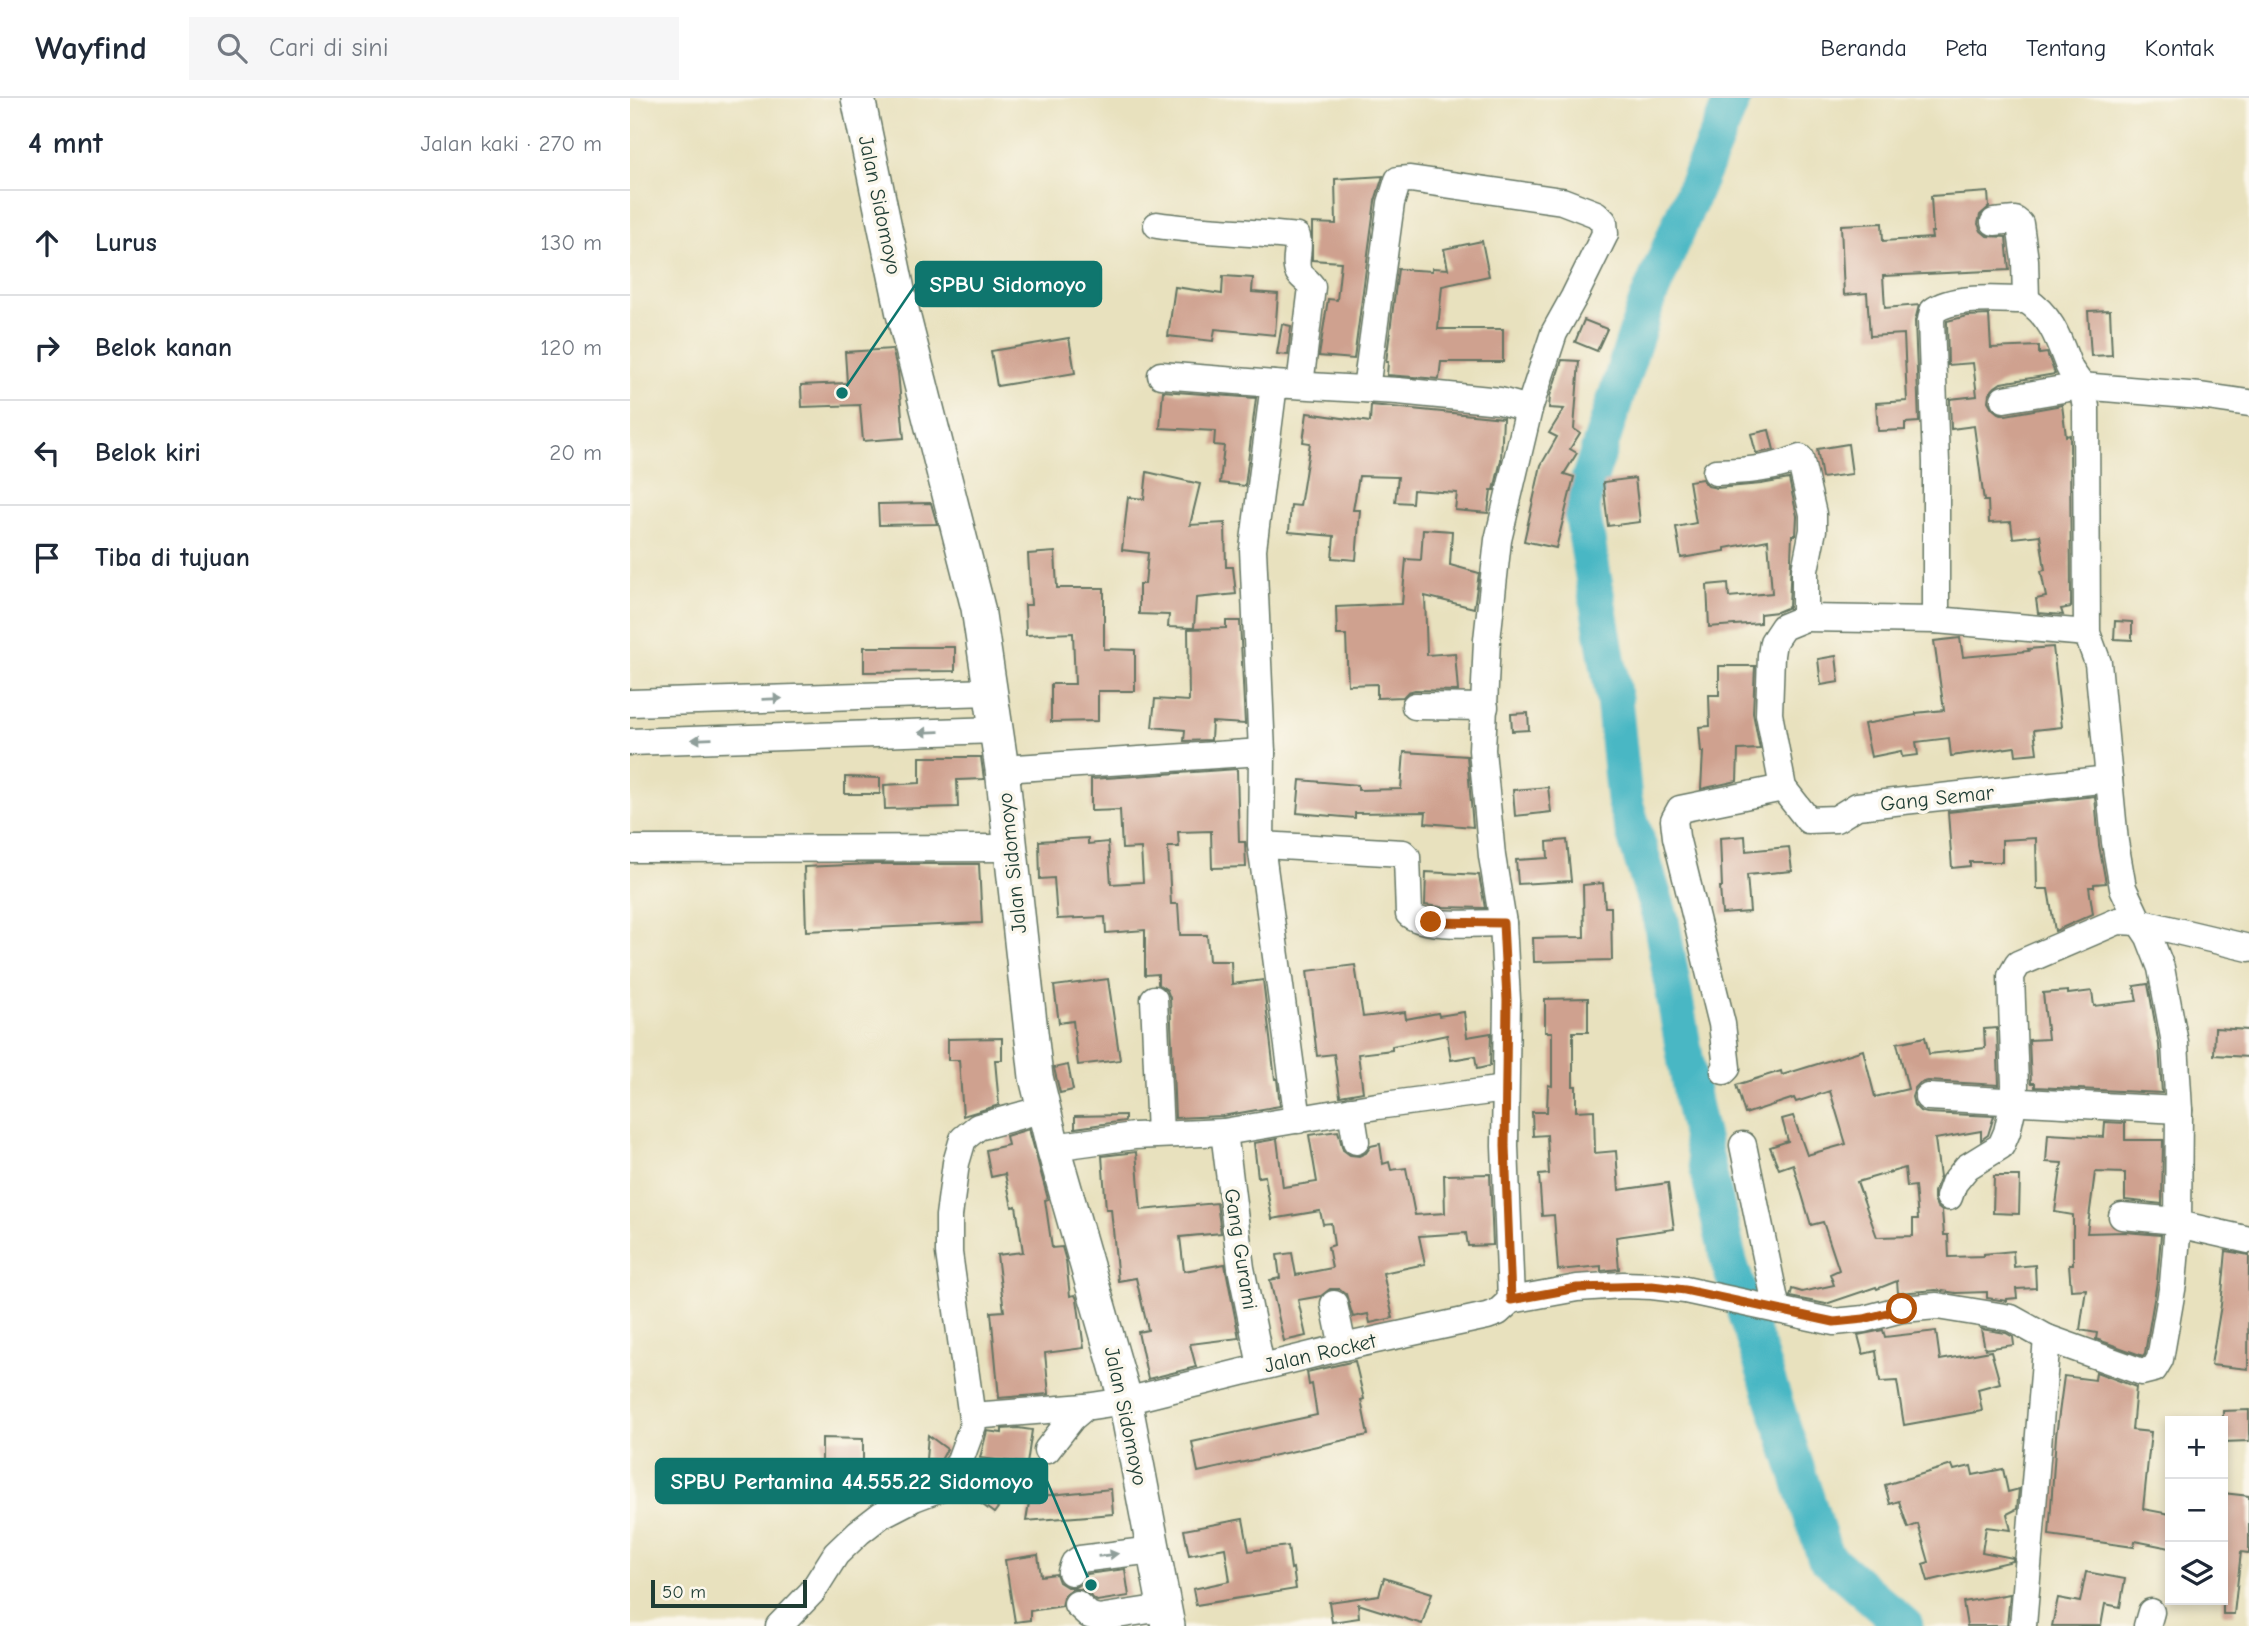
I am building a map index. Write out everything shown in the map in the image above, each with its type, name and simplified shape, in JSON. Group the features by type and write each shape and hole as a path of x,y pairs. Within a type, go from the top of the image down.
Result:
{"main road":[{"name":"Jalan Sidomoyo","path":"858,98 903,314 978,608 1002,769 1035,1064 1044,1109 1125,1401 1166,1617"}],"street":[{"path":"1366,388 1391,203 1398,180 1410,179 1562,201 1595,214 1604,222 1605,234 1554,333 1529,409 1498,540 1487,640 1482,750 1492,856 1503,923 1507,1000 1504,1089 1511,1300"},
{"path":"1994,222 2015,220 2020,224 2025,260 2026,300"},
{"path":"1157,225 1179,229 1258,232 1297,237 1297,269 1312,287 1287,384 1253,548 1262,752 1262,845 1298,1120"},
{"path":"1936,620 1933,311 1940,305 1954,302 2026,300 2047,317 2063,346 2070,370 2081,386 2086,407 2087,633 2098,663 2115,842 2123,888 2149,937 2161,968 2175,1043 2179,1110 2178,1222"},
{"path":"1161,375 1366,388 1500,401 1529,409"},
{"path":"2004,399 2081,386 2249,403"},
{"path":"1716,472 1749,471 1800,458 1813,514 1813,530 1805,570 1805,618"},
{"path":"1724,1071 1727,1068 1722,1024 1674,820 1680,809 1783,788 1769,714 1771,648 1783,627 1805,618 1936,620 2087,633"},
{"path":"630,703 991,692"},
{"path":"1415,706 1485,707"},
{"path":"630,741 997,730"},
{"path":"1002,769 1262,752"},
{"name":"Gang Semar","path":"1783,788 1808,820 1836,819 1857,806 2109,779"},
{"path":"1262,845 1402,853 1407,857 1409,914 1414,919 1431,922 1503,923"},
{"path":"630,849 1010,848"},
{"path":"1948,1197 1954,1183 1967,1167 2001,1146 2007,1132 2014,1101 2011,976 2018,964 2118,921 2139,922 2249,948"},
{"path":"1154,999 1160,1134"},
{"path":"1053,1147 1134,1136 1224,1132 1351,1110 1504,1089"},
{"path":"1928,1097 2179,1110"},
{"path":"779,1626 812,1592 836,1554 859,1532 881,1515 938,1489 959,1463 973,1425 950,1253 949,1216 956,1163 963,1139 978,1127 1044,1109"},
{"path":"1351,1110 1356,1141"},
{"name":"Gang Gurami","path":"1224,1132 1241,1268 1261,1366"},
{"path":"1743,1145 1777,1310"},
{"path":"2122,1216 2178,1222 2249,1240"},
{"name":"Jalan Rocket","path":"972,1416 1125,1401 1261,1366 1487,1316 1497,1312 1511,1300 1577,1288 1652,1286 1685,1290 1834,1322 1864,1319 1902,1309 1937,1306 2011,1318 2047,1338 2142,1372 2154,1369 2160,1359 2172,1284 2178,1222"},
{"path":"1334,1304 1343,1347"},
{"path":"2023,1626 2047,1338"},
{"path":"1047,1450 1072,1418 1085,1407"},
{"path":"1071,1572 1074,1563 1080,1559 1153,1550"},
{"path":"1077,1604 1088,1615 1098,1618 1166,1617"}],"building":[{"path":"1383,176 1375,201 1354,359 1319,356 1328,299 1337,300 1341,262 1312,260 1312,223 1336,224 1335,179"},
{"path":"1988,192 1989,207 1980,215 1978,224 1987,236 2006,237 2009,270 1883,276 1885,308 1919,305 1915,321 1919,422 1905,423 1905,430 1878,431 1876,403 1907,401 1904,334 1870,336 1867,293 1844,295 1841,225 1882,223 1883,241 1932,238 1931,196"},
{"path":"1482,241 1489,276 1442,286 1438,329 1503,329 1503,362 1441,362 1439,379 1387,375 1386,362 1398,269 1448,269 1444,249"},
{"path":"1223,276 1253,278 1252,292 1278,294 1275,335 1215,329 1213,341 1168,336 1175,287 1222,294"},
{"path":"2110,310 2112,355 2091,356 2088,311"},
{"path":"1989,315 1991,348 2039,346 2039,354 2047,353 2055,374 2001,383 1989,394 1988,401 1998,413 2006,415 2062,405 2066,436 2070,435 2071,607 2061,609 2063,615 2038,613 2036,599 2046,597 2041,571 2045,570 2040,535 2013,538 2011,522 1989,523 1988,501 1984,501 1974,426 1951,429 1950,399 1977,396 1973,363 1948,365 1947,321 1967,316"},
{"path":"1584,320 1607,329 1597,351 1575,342"},
{"path":"1282,324 1291,326 1288,355 1277,354"},
{"path":"1069,338 1075,373 997,386 991,351"},
{"path":"892,349 898,372 904,438 863,441 860,405 802,407 801,385 847,383 845,352"},
{"path":"1562,360 1579,361 1574,429 1580,433 1570,449 1577,453 1564,474 1574,477 1556,548 1524,541 1541,465 1557,437 1549,433 1564,409 1549,408 1550,396"},
{"path":"1163,391 1256,398 1245,486 1220,483 1224,446 1214,445 1215,431 1160,428"},
{"path":"1371,405 1503,418 1501,460 1494,490 1491,490 1488,513 1455,510 1457,493 1413,490 1412,503 1395,502 1398,477 1359,476 1353,510 1360,510 1356,560 1332,558 1334,536 1289,532 1291,505 1300,506 1310,443 1303,442 1307,413 1370,422"},
{"path":"1769,430 1774,450 1756,453 1751,434"},
{"path":"1848,444 1852,474 1822,478 1817,449"},
{"path":"1147,472 1200,484 1190,525 1225,523 1226,567 1233,567 1236,594 1196,598 1194,628 1168,627 1169,615 1139,614 1139,584 1145,584 1148,553 1122,550 1128,497 1144,499"},
{"path":"1635,478 1640,522 1608,526 1603,482"},
{"path":"1702,479 1708,486 1717,488 1789,479 1797,516 1796,535 1792,535 1789,607 1760,614 1760,623 1709,627 1707,585 1728,583 1729,597 1772,593 1768,540 1681,558 1676,527 1696,523 1689,481"},
{"path":"931,503 937,524 879,525 878,504"},
{"path":"1423,529 1452,531 1450,565 1479,573 1474,608 1425,596 1427,655 1455,653 1458,691 1415,690 1403,697 1377,698 1377,684 1348,685 1346,635 1337,635 1336,607 1402,604 1406,559 1421,560"},
{"path":"1055,552 1057,588 1104,588 1104,649 1135,650 1135,691 1098,691 1098,721 1051,722 1051,684 1075,684 1073,633 1026,635 1025,605 1031,605 1028,554"},
{"path":"1226,621 1240,621 1245,724 1212,722 1211,740 1184,741 1185,730 1152,727 1155,699 1189,701 1188,629 1226,628"},
{"path":"2115,621 2132,622 2132,640 2114,639"},
{"path":"1960,638 1963,657 2053,647 2062,727 2034,730 2037,753 2016,755 2015,747 1951,756 1949,738 1916,742 1918,755 1902,757 1901,751 1871,757 1864,724 1944,710 1934,641"},
{"path":"864,647 955,647 955,671 864,672"},
{"path":"1836,656 1839,682 1821,685 1818,659"},
{"path":"1719,666 1755,666 1753,713 1760,749 1738,750 1737,781 1701,789 1703,752 1699,727 1710,726 1709,695 1719,695"},
{"path":"1528,713 1529,730 1512,731 1511,714"},
{"path":"1404,752 1467,756 1473,827 1425,823 1426,812 1355,813 1355,818 1297,813 1300,780 1358,785 1358,790 1401,789"},
{"path":"920,757 981,757 984,779 957,780 958,807 885,809 884,785 920,783"},
{"path":"1237,769 1239,842 1245,842 1246,867 1212,868 1211,831 1178,832 1179,847 1168,847 1171,904 1178,904 1180,935 1207,935 1209,961 1231,961 1232,984 1263,980 1280,1106 1222,1116 1175,1118 1170,998 1167,990 1158,984 1158,974 1145,975 1145,930 1106,933 1105,917 1057,919 1054,878 1040,879 1039,841 1088,838 1088,844 1108,842 1111,884 1143,882 1141,848 1122,849 1120,810 1091,811 1091,779"},
{"path":"845,777 880,778 880,794 845,794"},
{"path":"1548,787 1551,812 1515,816 1513,790"},
{"path":"2095,796 2099,845 2106,883 2089,887 2093,914 2055,931 2048,889 2037,889 2036,838 2002,840 2002,862 1970,862 1970,866 1952,868 1948,812"},
{"path":"1745,836 1746,851 1789,847 1792,871 1747,875 1750,912 1722,914 1720,838"},
{"path":"1567,840 1571,881 1518,884 1516,860 1548,858 1547,842"},
{"path":"979,864 982,923 806,931 804,867"},
{"path":"1426,872 1479,875 1485,908 1425,905"},
{"path":"1603,883 1605,907 1611,907 1612,960 1534,962 1533,938 1584,937 1583,885"},
{"path":"1355,965 1363,1017 1405,1012 1406,1019 1438,1013 1439,1016 1464,1012 1467,1037 1491,1033 1490,1066 1477,1069 1475,1056 1451,1060 1447,1035 1392,1046 1392,1050 1358,1054 1363,1092 1340,1096 1334,1054 1317,1056 1307,971"},
{"path":"1108,979 1120,1060 1078,1065 1073,1021 1059,1023 1054,986"},
{"path":"2148,984 2159,1045 2162,1093 2035,1087 2035,1083 2031,1083 2029,1040 2048,1039 2043,993 2092,991 2094,1006 2137,1001 2134,986"},
{"path":"1588,998 1588,1032 1573,1032 1576,1111 1594,1110 1595,1153 1616,1151 1619,1190 1668,1183 1674,1229 1616,1237 1619,1269 1601,1271 1601,1266 1558,1270 1554,1215 1542,1216 1539,1175 1549,1174 1547,1135 1533,1136 1532,1112 1547,1112 1548,1085 1552,1086 1552,1032 1545,1032 1545,999"},
{"path":"1997,1028 1999,1085 1928,1081 1915,1088 1912,1097 1914,1105 1927,1113 1994,1116 1988,1135 1981,1140 1981,1131 1935,1139 1940,1177 1934,1200 1942,1211 1944,1235 1948,1235 1949,1257 1984,1256 2013,1251 2014,1267 2035,1265 2036,1288 2016,1289 2017,1298 2007,1301 1987,1298 1987,1292 1956,1293 1936,1290 1898,1293 1897,1281 1826,1304 1790,1297 1792,1289 1802,1292 1834,1285 1830,1274 1839,1270 1823,1222 1811,1225 1793,1164 1779,1169 1770,1147 1788,1141 1782,1119 1793,1116 1807,1155 1846,1144 1830,1091 1796,1102 1794,1098 1745,1114 1736,1085 1781,1071 1782,1075 1863,1050 1875,1097 1908,1089 1897,1043 1925,1037 1929,1054 1985,1048 1984,1029","holes":["1905,1168 1907,1187 1915,1186 1918,1219 1913,1219 1913,1236 1877,1237 1857,1182"]},
{"path":"2215,1028 2249,1030 2249,1057 2214,1055"},
{"path":"1002,1038 1002,1060 995,1060 999,1105 963,1116 959,1060 948,1060 948,1039"},
{"path":"1068,1065 1073,1090 1060,1093 1054,1068"},
{"path":"1125,1115 1125,1121 1075,1128 1075,1116"},
{"path":"2105,1122 2125,1123 2125,1140 2163,1140 2162,1204 2125,1200 2125,1173 2095,1172 2087,1233 2161,1235 2157,1282 2143,1356 2096,1339 2097,1333 2080,1330 2086,1289 2071,1290 2069,1264 2073,1264 2073,1215 2055,1212 2062,1163 2046,1162 2048,1134 2104,1137"},
{"path":"1029,1129 1048,1199 1045,1200 1052,1248 1062,1247 1070,1296 1075,1295 1077,1299 1084,1348 1045,1353 1049,1394 999,1398 991,1312 1004,1311 997,1255 1023,1252 1016,1206 1012,1207 1005,1174 991,1177 986,1150 1008,1145 1006,1136"},
{"path":"1338,1131 1343,1150 1350,1155 1359,1156 1366,1153 1371,1146 1380,1144 1383,1164 1389,1162 1391,1170 1406,1168 1415,1215 1445,1213 1444,1175 1490,1174 1493,1245 1468,1246 1466,1233 1419,1236 1425,1264 1383,1273 1393,1318 1370,1323 1368,1314 1353,1317 1346,1294 1340,1289 1330,1289 1321,1296 1298,1300 1306,1336 1284,1341 1270,1280 1280,1278 1277,1255 1292,1253 1296,1275 1332,1268 1328,1247 1334,1245 1331,1223 1323,1224 1320,1211 1272,1219 1265,1176 1258,1177 1254,1143 1277,1139 1283,1187 1317,1182 1309,1135"},
{"path":"1136,1152 1141,1210 1217,1203 1221,1233 1180,1237 1184,1271 1225,1264 1239,1338 1190,1344 1196,1367 1148,1379 1138,1332 1148,1330 1136,1278 1118,1281 1111,1209 1106,1209 1102,1156"},
{"path":"1994,1176 2020,1176 2019,1214 1993,1213"},
{"path":"2226,1251 2249,1255 2248,1369 2211,1365"},
{"path":"1981,1329 2006,1333 2013,1337 2014,1345 1985,1349"},
{"path":"1883,1330 1885,1337 1936,1331 1940,1360 1991,1351 2000,1383 1978,1389 1982,1411 1904,1425 1897,1381 1880,1382 1876,1351 1863,1354 1858,1335"},
{"path":"1355,1361 1364,1399 1361,1400 1368,1435 1198,1472 1192,1442 1317,1415 1312,1384 1309,1385 1307,1372"},
{"path":"2096,1372 2136,1387 2132,1430 2151,1432 2143,1509 2165,1513 2165,1547 2135,1541 2134,1547 2049,1535 2056,1436 2064,1376 2095,1380"},
{"path":"2249,1410 2249,1441 2228,1442 2228,1416 2223,1416 2223,1411"},
{"path":"1002,1429 1032,1430 1027,1464 980,1458 987,1431 1002,1433"},
{"path":"928,1435 947,1449 941,1460 926,1459"},
{"path":"822,1438 863,1439 863,1467 822,1466"},
{"path":"1952,1465 1954,1470 1971,1466 1973,1475 2003,1469 2008,1492 2019,1489 2017,1509 2007,1514 2011,1530 1986,1527 1982,1552 2013,1558 2013,1561 1928,1581 1923,1564 1929,1562 1918,1524 1908,1528 1899,1501 1890,1504 1885,1485"},
{"path":"974,1468 1009,1493 994,1513 972,1497 976,1491 964,1482"},
{"path":"1111,1489 1113,1514 1026,1521 1030,1497"},
{"path":"2228,1494 2249,1496 2249,1553 2241,1552 2234,1614 2223,1614 2223,1605 2228,1605"},
{"path":"1243,1519 1249,1551 1288,1546 1296,1589 1196,1605 1193,1589 1230,1581 1225,1548 1189,1555 1184,1530"},
{"path":"1038,1555 1041,1576 1056,1574 1059,1582 1067,1587 1081,1584 1087,1574 1125,1569 1129,1596 1097,1601 1081,1589 1073,1589 1065,1594 1062,1606 1030,1611 1030,1620 1015,1622 1005,1560"},
{"path":"2086,1572 2125,1579 2120,1607 2105,1604 2101,1626 2052,1626 2058,1598 2080,1602"},
{"path":"1384,1578 1432,1593 1422,1624 1358,1604 1359,1618 1332,1622 1329,1602 1379,1595"},
{"path":"2010,1594 2007,1626 1967,1626 1963,1602"}],"waterway":[{"path":"1733,98 1646,304 1581,505 1614,699 1624,800 1661,920 1693,1103 1729,1262 1739,1293"},
{"path":"1745,1312 1825,1556 1905,1626"}],"place":[{"name":"SPBU Sidomoyo","path":"842,393"},
{"name":"SPBU Pertamina 44.555.22 Sidomoyo","path":"1091,1585"}],"route":[{"path":"1431,922 1503,923 1507,1000 1505,1146 1511,1300 1577,1288 1623,1285 1685,1290 1834,1322 1864,1319 1902,1309"}]}
